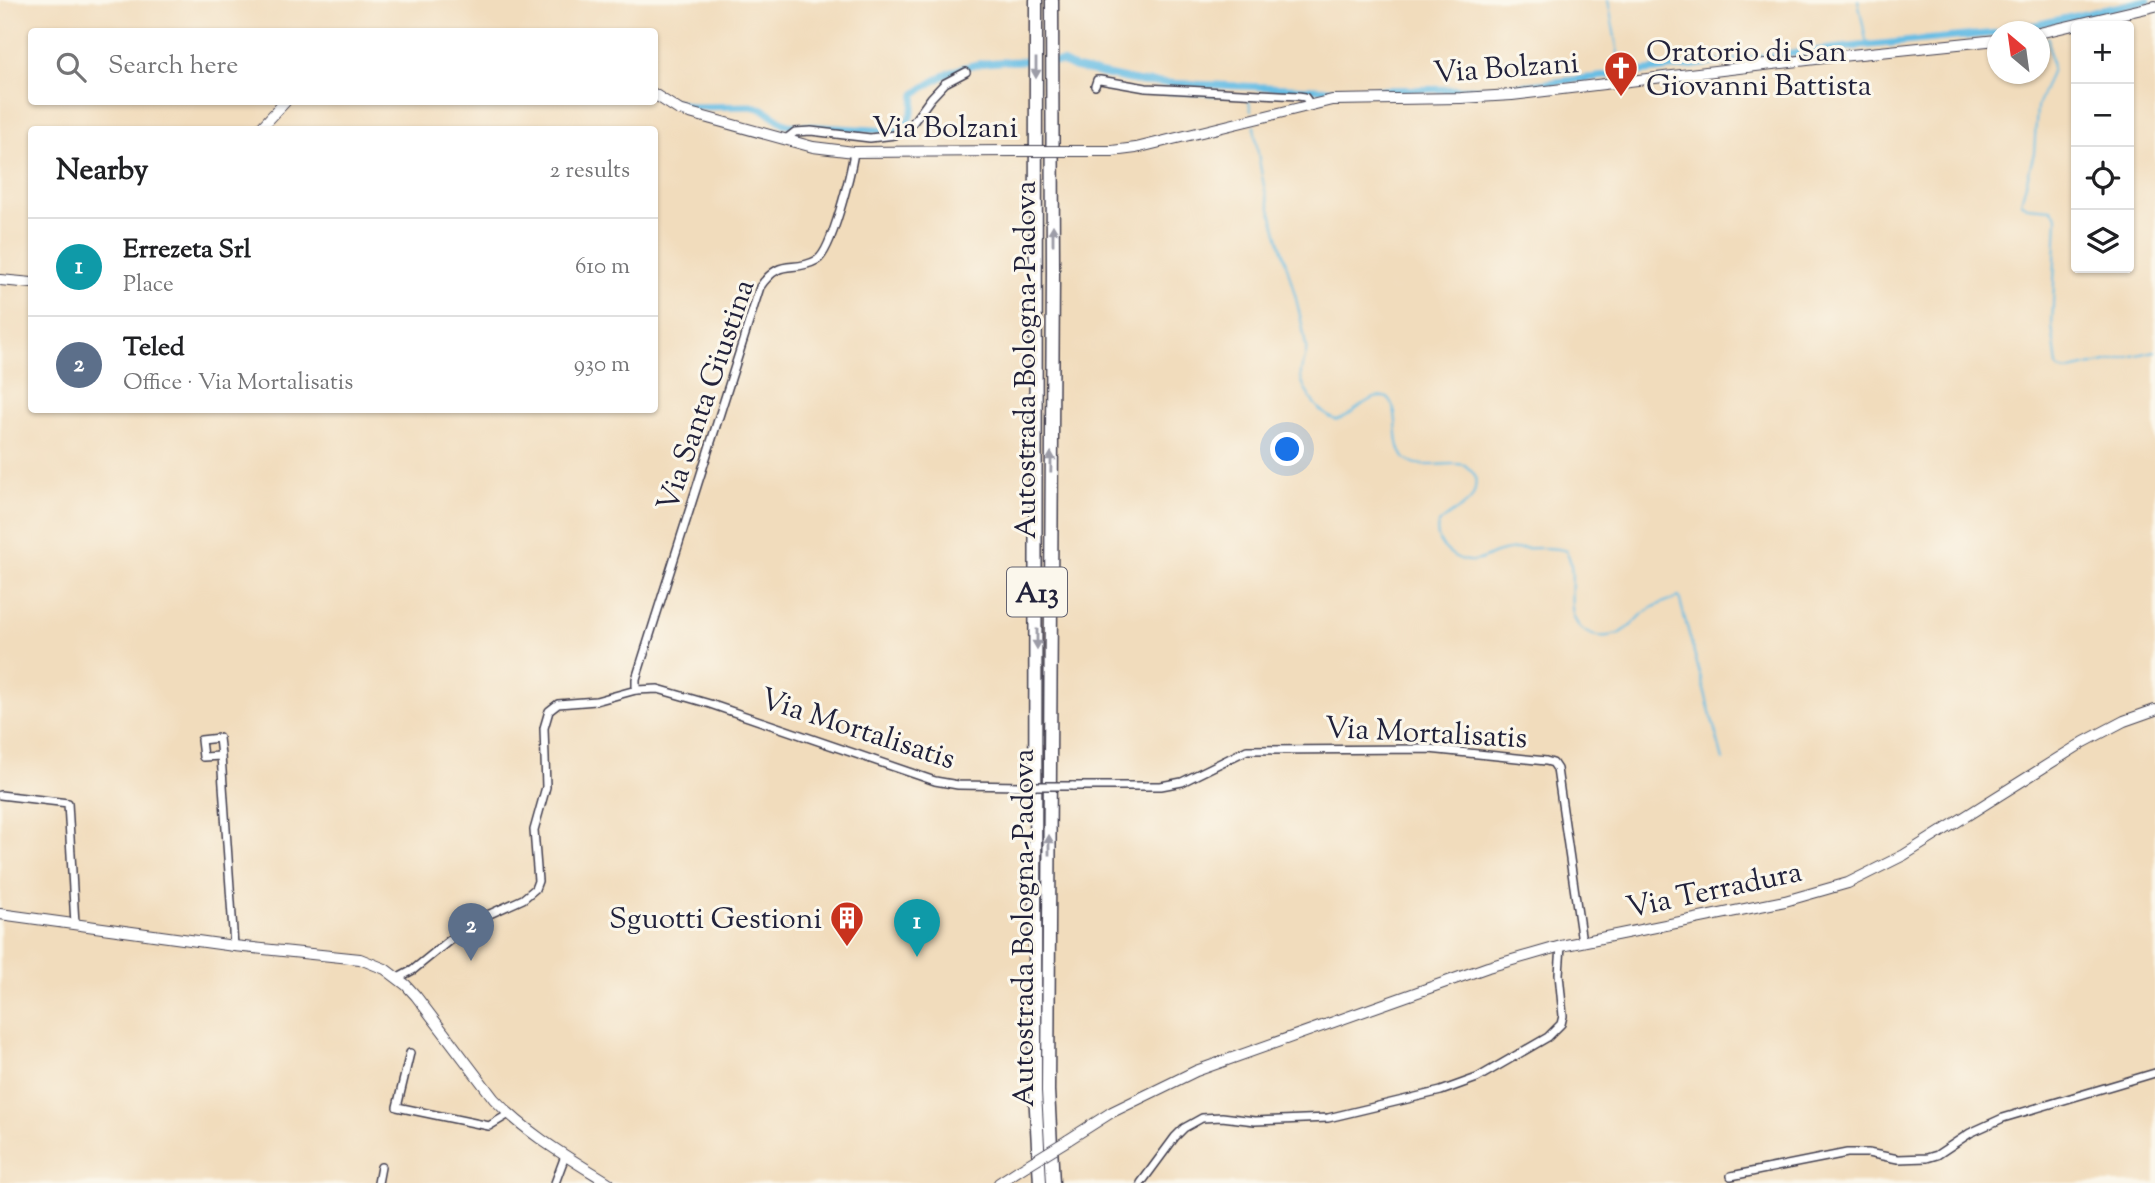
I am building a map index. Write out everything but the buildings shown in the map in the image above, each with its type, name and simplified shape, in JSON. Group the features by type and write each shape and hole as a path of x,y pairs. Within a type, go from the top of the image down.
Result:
{"highway":[{"name":"Autostrada Bologna-Padova","path":"1036,0 1035,1091 1040,1183"},
{"name":"Autostrada Bologna-Padova","path":"1052,0 1048,1091 1053,1183"}],"street":[{"path":"2050,30 2155,6"},
{"name":"Via Bolzani","path":"658,97 679,110 813,147 854,152 1112,151 1136,148 1310,104 1346,98 1512,95 1987,41"},
{"name":"Via Bolzani","path":"786,139 795,132 811,131 870,138 906,132 945,83 966,72"},
{"name":"Via Bolzani","path":"1095,86 1097,80 1100,80 1153,88 1298,96 1305,97 1310,104"},
{"path":"263,126 282,105"},
{"name":"Via Santa Giustina","path":"636,690 636,679 761,287 767,277 777,269 815,261 824,254 854,152"},
{"path":"0,280 28,284"},
{"name":"Via Mortalisatis","path":"402,981 472,922 523,900 535,888 538,881 534,830 546,787 544,737 549,711 558,704 596,701 636,690 658,689 935,781 958,785 1161,786 1182,782 1247,750 1429,749 1546,761 1553,763 1557,769 1583,942"},
{"name":"Via Terradura","path":"999,1183 1112,1112 1196,1071 1488,967 1561,946 1785,901 1848,883 1881,869 1912,851 2084,742 2124,721 2155,710"},
{"path":"221,756 234,946"},
{"path":"0,795 68,803 75,924"},
{"path":"0,914 234,946 360,959 385,969 402,981 494,1099 509,1114 565,1156 609,1183"},
{"path":"1141,1183 1180,1131 1202,1118 1222,1117 1255,1121 1328,1118 1441,1091 1488,1073 1548,1037 1561,1024 1561,946"},
{"path":"410,1053 397,1107 489,1126 509,1114"},
{"path":"1731,1176 1857,1152 1898,1159 1927,1158 2003,1118 2155,1073"},
{"path":"555,1183 565,1156"},
{"path":"378,1183 381,1167"}],"waterway":[{"path":"1608,0 1620,64"},
{"path":"1858,0 1867,45"},
{"path":"2050,22 2148,0"},
{"path":"1055,62 1140,82 1340,90 1496,89 1839,48 1987,34"},
{"path":"2050,53 2050,74"},
{"path":"675,102 694,107 751,106 763,109 787,125 892,131 910,117 915,94 944,76 983,63 1030,61"},
{"path":"1621,70 1622,75"},
{"path":"2046,84 2037,107 2034,153 2021,202 2027,207 2051,209 2057,217 2052,326 2057,366 2066,371 2155,351"},
{"path":"1116,91 1248,97 1251,111"},
{"path":"1254,126 1265,190 1302,327 1306,351 1301,378 1314,403 1336,420 1373,398 1388,398 1395,412 1398,444 1405,459 1427,465 1465,465 1475,475 1475,486 1469,501 1438,525 1437,532 1442,546 1454,556 1468,561 1520,549 1551,548 1566,551 1572,572 1574,616 1578,625 1586,632 1602,636 1618,634 1648,610 1679,597 1723,760"}],"place":[{"name":"Oratorio di San Giovanni Battista","path":"1621,98"},
{"name":"Sguotti Gestioni","path":"847,948"},
{"name":"Errezeta Srl","path":"917,957"},
{"name":"Teled","path":"471,961"}]}
